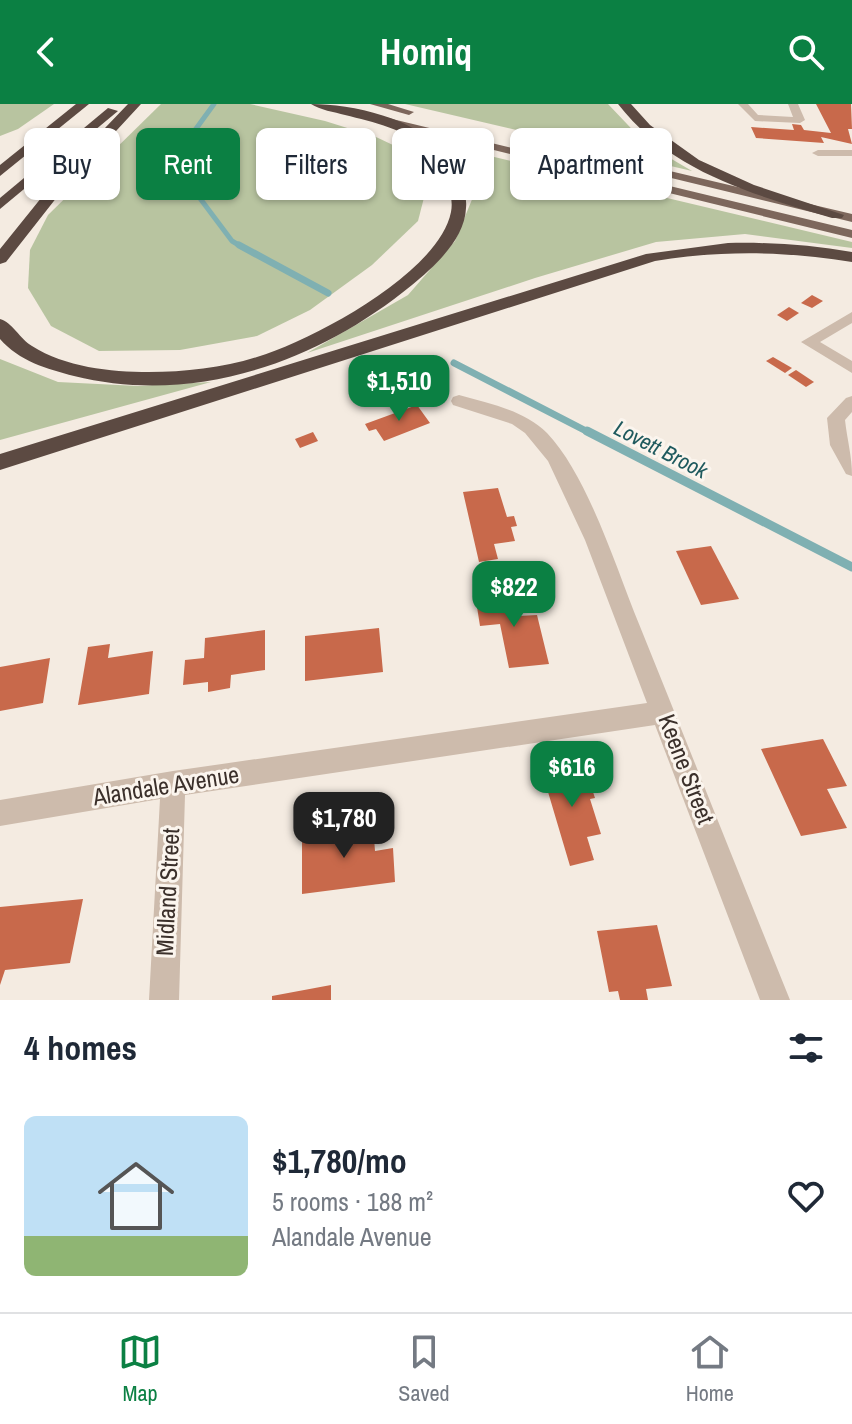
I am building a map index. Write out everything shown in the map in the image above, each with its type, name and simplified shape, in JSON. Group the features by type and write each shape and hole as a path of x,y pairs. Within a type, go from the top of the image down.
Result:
{"highway":[{"path":"10,144 75,104"},
{"path":"0,172 83,104"},
{"path":"0,205 120,104"},
{"path":"0,259 63,180 135,104"},
{"path":"0,325 8,340 47,362 84,373 174,377 228,370 291,353 386,299 423,267 447,237 459,213 458,192 447,167 428,143 396,126 318,104"},
{"path":"624,104 666,147 699,168 737,185 837,215"},
{"path":"0,462 652,257 734,245 800,247 852,257"}],"main road":[{"path":"318,104 852,234"},
{"path":"375,104 418,114"},
{"path":"672,175 852,218"}],"street":[{"path":"743,104 755,118 800,120 793,104"},
{"path":"818,153 852,153"},
{"path":"852,317 809,342 852,368"},
{"name":"Keene Street","path":"459,401 518,420 534,431 563,470 595,540 664,712 775,1000"},
{"path":"852,402 836,418 839,445 852,469"},
{"name":"Alandale Avenue","path":"0,813 173,784 664,712"},
{"name":"Midland Street","path":"164,1000 173,784"}],"green space":[{"path":"0,104 54,104 18,129 0,136"},
{"path":"161,104 250,104 347,128 256,128 256,200 376,200 376,137 392,145 392,200 423,200 418,221 372,265 310,310 257,336 180,350 99,351 51,326 28,288 30,250 48,215 63,200 120,200 120,144 136,129 136,200 240,200 240,128 137,128"},
{"path":"405,104 608,104 631,128 510,128"},
{"path":"494,157 510,161 510,200 672,199 852,242 852,248 745,234 656,242 307,353 408,295 455,241 472,200 494,200"},
{"path":"672,159 692,171 672,166"},
{"path":"0,359 58,382 138,386 211,382 0,440"}],"building":[{"path":"816,104 851,104 852,129 848,129 852,144 821,137 824,143 756,138 751,127 794,130 792,124 801,125 804,130 831,133"},
{"path":"812,295 823,301 812,308 801,303"},
{"path":"789,307 799,313 787,321 777,315"},
{"path":"773,357 792,368 785,373 766,361"},
{"path":"796,370 814,382 806,387 788,375"},
{"path":"417,405 430,423 384,441 376,429 369,431 365,424"},
{"path":"313,432 318,441 300,448 295,439"},
{"path":"498,488 507,517 514,516 517,526 511,527 515,541 494,544 498,559 479,562 463,492"},
{"path":"711,546 739,599 701,605 676,551"},
{"path":"511,586 518,616 537,615 549,664 509,668 500,624 480,626 477,607 487,606 484,588"},
{"path":"379,628 383,672 305,681 305,636"},
{"path":"265,630 265,670 231,675 230,688 208,692 208,682 183,685 185,660 204,658 205,638"},
{"path":"110,644 108,658 153,651 149,694 78,705 88,647"},
{"path":"50,658 43,703 0,711 0,667"},
{"path":"823,739 847,786 827,789 847,828 801,836 761,749"},
{"path":"573,758 582,785 590,783 595,798 590,799 601,834 587,837 594,860 570,866 540,765"},
{"path":"373,825 375,851 393,848 395,882 302,894 302,834"},
{"path":"83,899 70,963 5,970 0,985 0,907"},
{"path":"657,925 672,986 646,989 648,1000 620,1000 618,991 609,992 597,931"},
{"path":"331,985 331,1000 272,1000 272,996"}],"waterway":[{"name":"Lovett Brook","path":"214,104 190,137 190,185 232,241 242,247"},
{"name":"Lovett Brook","path":"239,245 328,293"},
{"name":"Lovett Brook","path":"454,363 590,433"},
{"name":"Lovett Brook","path":"587,431 852,567"}]}
